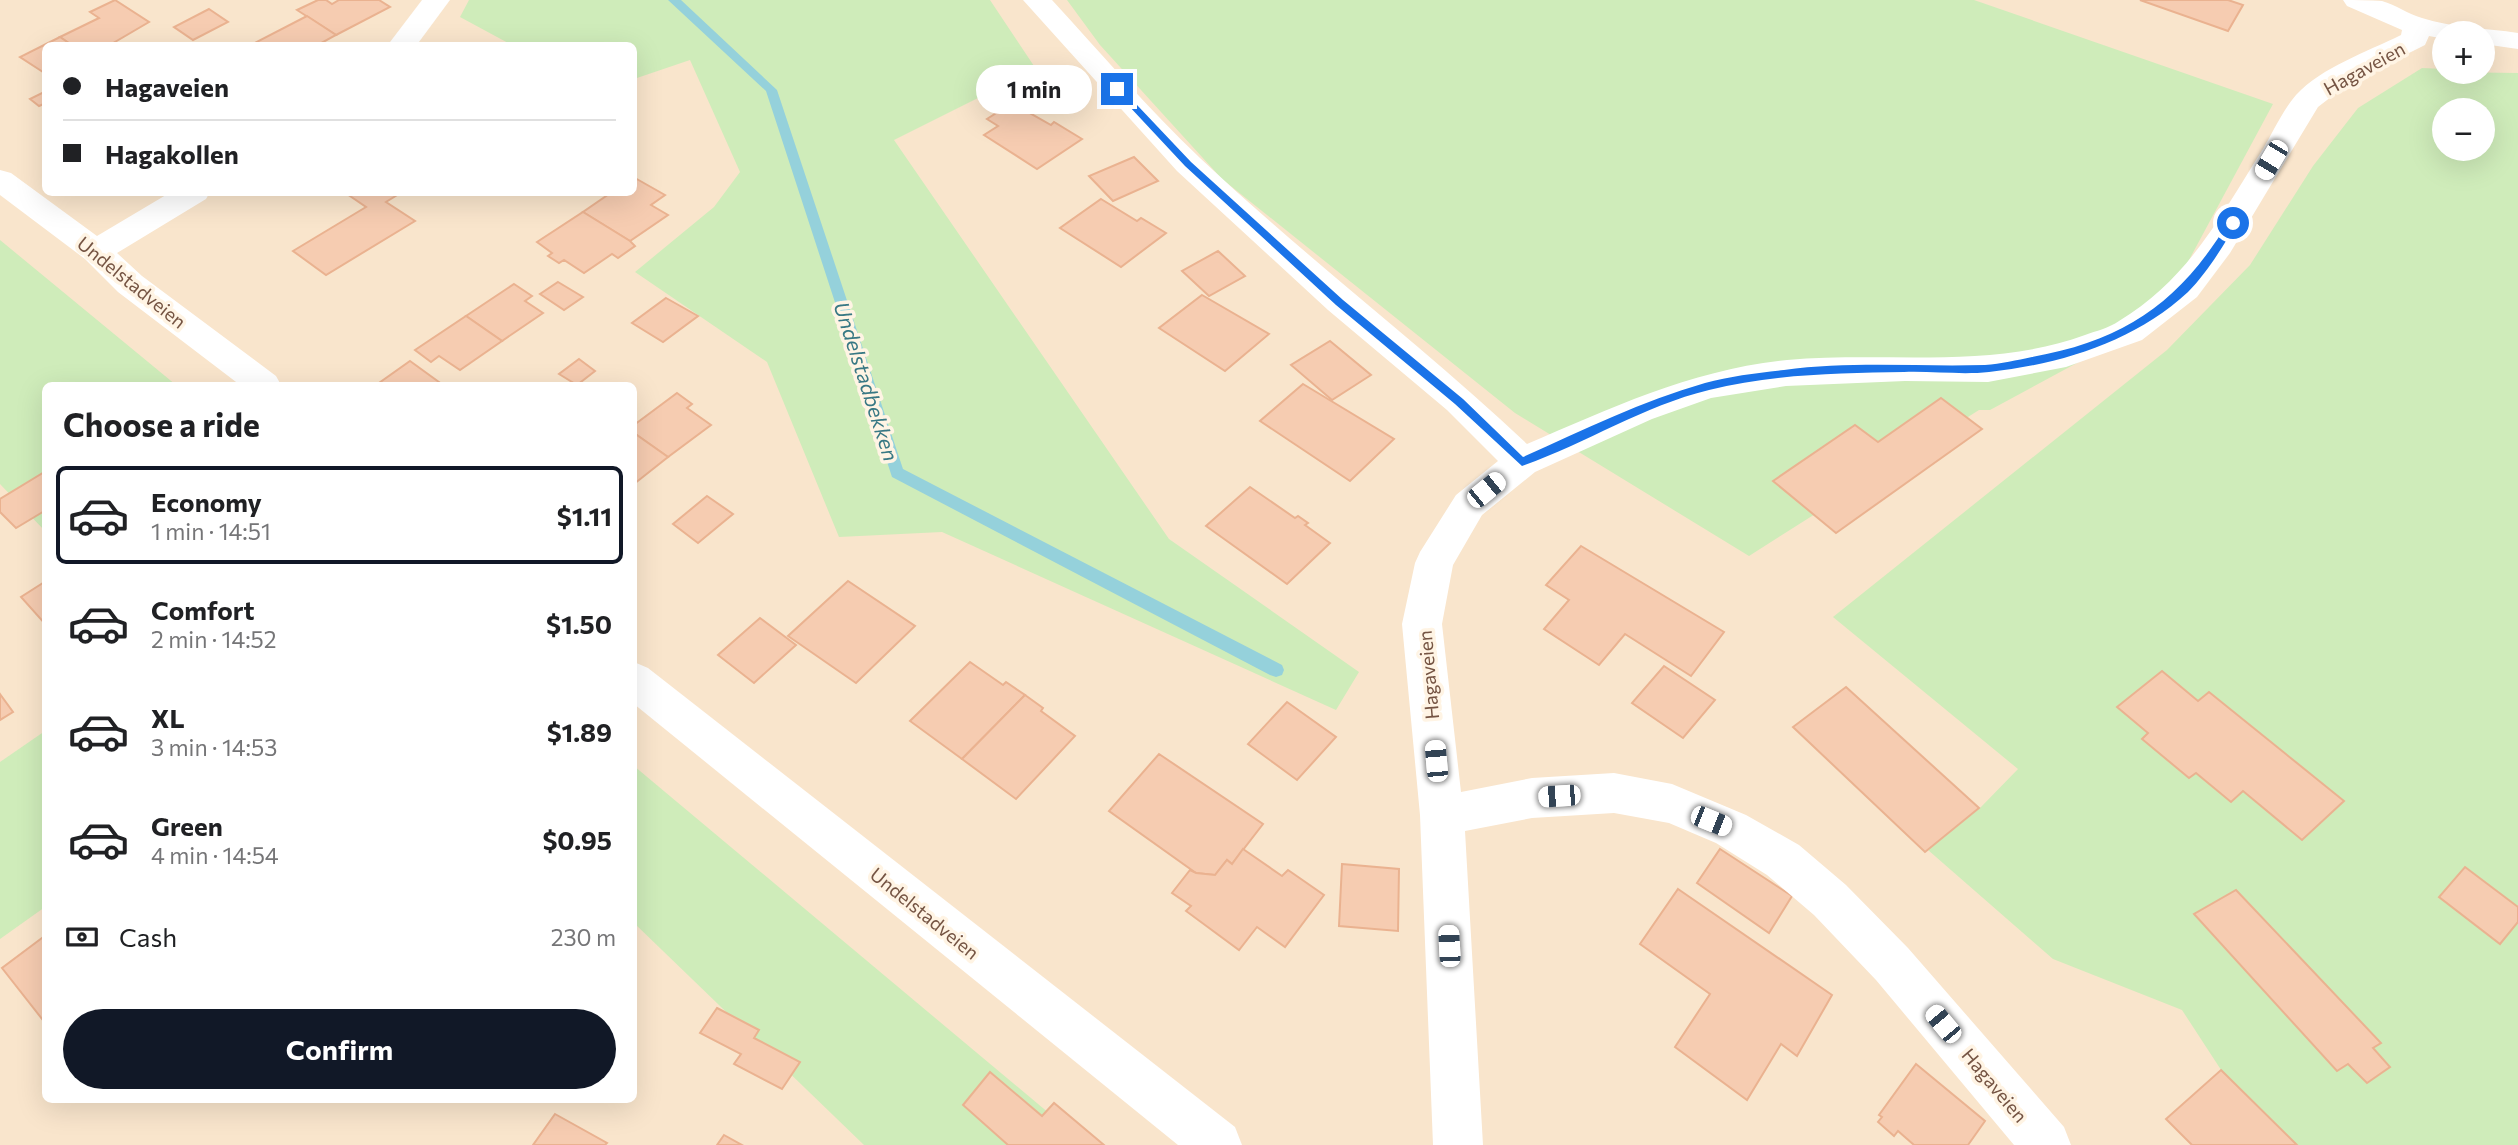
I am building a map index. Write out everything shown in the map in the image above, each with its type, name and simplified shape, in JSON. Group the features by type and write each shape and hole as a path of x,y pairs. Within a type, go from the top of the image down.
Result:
{"street":[{"path":"404,42 436,0"},
{"path":"1037,0 1047,14 1188,164 1340,302 1459,401 1522,462"},
{"path":"2357,0 2416,26"},
{"name":"Hagaveien","path":"1458,1145 1441,816 1422,624 1434,562 1469,505 1522,462 1640,410 1707,386 1786,373 1905,368 1988,369 2066,355 2130,331 2185,289 2220,245 2307,101 2339,77 2415,39 2416,26 2432,28"},
{"path":"2495,38 2518,41"},
{"name":"Undelstadveien","path":"0,180 96,251 130,284 260,382"},
{"path":"96,251 188,196"},
{"name":"Undelstadveien","path":"637,682 1217,1145"},
{"name":"Hagaveien","path":"1441,816 1532,798 1614,793 1672,804 1731,829 1783,860 1830,900 1892,964 2046,1145"}],"shaded area":[{"path":"0,0 2518,0 2518,1145 0,1145"}],"green space":[{"path":"469,0 990,0 1036,69 894,140 1169,539 1359,672 1336,710 942,532 839,537 767,362 635,272 714,207 740,172 690,60 637,78 637,42 506,42 460,17"},
{"path":"1067,0 1974,0 2273,104 2175,286 2125,337 1990,410 1979,410 1749,556 1515,413 1222,179 1100,45"},
{"path":"2422,68 2432,68 2432,84 2495,84 2495,73 2518,73 2518,1145 2270,1145 2182,1010 2053,959 1928,850 1981,807 2018,769 1833,617 2167,350 2250,265 2313,166 2358,108"},
{"path":"0,240 172,382 42,382 42,528 0,484"},
{"path":"42,733 42,909 0,939 0,762"},
{"path":"637,769 1087,1145 864,1145 637,926"}],"building":[{"path":"115,0 149,22 115,42 67,42 60,37 99,18 90,12"},
{"path":"318,0 326,0 332,4 339,0 379,0 390,7 336,35 297,10"},
{"path":"2140,0 2228,0 2243,5 2228,31"},
{"path":"209,9 228,22 193,40 174,27"},
{"path":"307,16 336,35 323,42 257,42"},
{"path":"60,37 67,42 50,42"},
{"path":"42,46 42,71 20,57"},
{"path":"1042,74 1046,79 1050,77 1068,97 1032,111 1014,90 1020,88 1016,84"},
{"path":"42,93 42,105 39,106 30,99"},
{"path":"1012,103 1051,125 1054,122 1082,139 1037,169 984,135 998,126 987,119"},
{"path":"1134,157 1158,181 1113,201 1089,176"},
{"path":"637,179 665,195 651,205 668,215 630,241 583,212 606,196 637,196"},
{"path":"350,196 396,196 386,202 415,221 326,275 293,251 366,207"},
{"path":"1101,199 1137,221 1141,218 1166,233 1121,267 1060,228"},
{"path":"583,212 635,246 618,258 612,254 584,273 564,260 559,263 548,256 552,253 537,242"},
{"path":"1218,251 1245,276 1209,296 1182,271"},
{"path":"558,282 583,297 564,310 540,294"},
{"path":"514,284 532,296 525,301 543,313 502,341 466,316"},
{"path":"1202,295 1269,334 1225,371 1159,328"},
{"path":"666,298 698,316 663,342 632,323"},
{"path":"466,316 502,341 460,370 439,356 431,362 415,350"},
{"path":"1330,341 1371,375 1332,400 1291,365"},
{"path":"579,359 595,371 581,382 572,382 559,374"},
{"path":"410,361 439,382 380,382"},
{"path":"1303,384 1394,439 1350,481 1260,421"},
{"path":"677,393 692,404 687,408 711,425 668,457 637,435 637,423"},
{"path":"1941,398 1982,429 1836,533 1773,481 1855,425 1878,442"},
{"path":"637,435 668,457 637,482"},
{"path":"42,473 42,512 16,528 0,512 0,499"},
{"path":"1250,487 1295,518 1298,516 1308,523 1305,525 1330,543 1287,584 1206,526"},
{"path":"707,496 733,514 698,543 673,524"},
{"path":"1581,546 1724,632 1691,676 1625,634 1599,665 1544,629 1569,600 1546,585"},
{"path":"848,581 915,626 856,683 788,636"},
{"path":"42,584 42,621 21,597"},
{"path":"760,618 796,645 754,683 718,655"},
{"path":"970,662 1003,685 1006,682 1025,695 962,759 910,721"},
{"path":"1664,666 1715,700 1683,738 1632,703"},
{"path":"2162,671 2198,701 2209,692 2344,801 2302,840 2243,791 2231,802 2196,773 2189,778 2142,739 2148,733 2117,707"},
{"path":"1846,687 1979,808 1925,852 1793,727"},
{"path":"0,694 13,712 0,720"},
{"path":"1025,695 1043,708 1041,711 1075,736 1016,799 962,759"},
{"path":"1287,702 1336,737 1297,780 1248,744"},
{"path":"1159,754 1263,824 1232,864 1227,860 1215,875 1196,873 1109,811"},
{"path":"1243,849 1282,876 1288,870 1324,895 1285,947 1257,927 1239,950 1186,911 1191,906 1172,893 1190,870 1215,875 1227,860 1232,864"},
{"path":"1720,849 1792,896 1769,933 1697,883"},
{"path":"1342,864 1399,869 1398,931 1339,926"},
{"path":"2465,867 2518,907 2518,922 2500,944 2439,897"},
{"path":"1678,889 1832,995 1797,1056 1781,1044 1747,1100 1675,1047 1710,994 1640,944"},
{"path":"2236,890 2381,1043 2373,1048 2390,1067 2367,1083 2348,1064 2337,1071 2194,914"},
{"path":"42,938 42,1019 2,968"},
{"path":"717,1008 759,1030 754,1038 800,1062 782,1089 734,1064 741,1054 700,1033"},
{"path":"1916,1064 1985,1121 1968,1145 1914,1145 1898,1131 1894,1136 1878,1122 1882,1117 1879,1115"},
{"path":"2221,1070 2297,1145 2192,1145 2166,1119"},
{"path":"990,1072 1042,1116 1054,1103 1104,1145 1008,1145 963,1105"},
{"path":"555,1114 607,1143 533,1145"},
{"path":"724,1135 742,1145 717,1145"}],"waterway":[{"name":"Undelstadbekken","path":"674,0 771,90 897,473 1276,670"}],"route":[{"path":"1117,89 1188,164 1340,302 1459,401 1522,462 1640,410 1707,386 1786,373 1905,368 1988,369 2066,355 2130,331 2185,289 2220,245 2233,223"}]}
